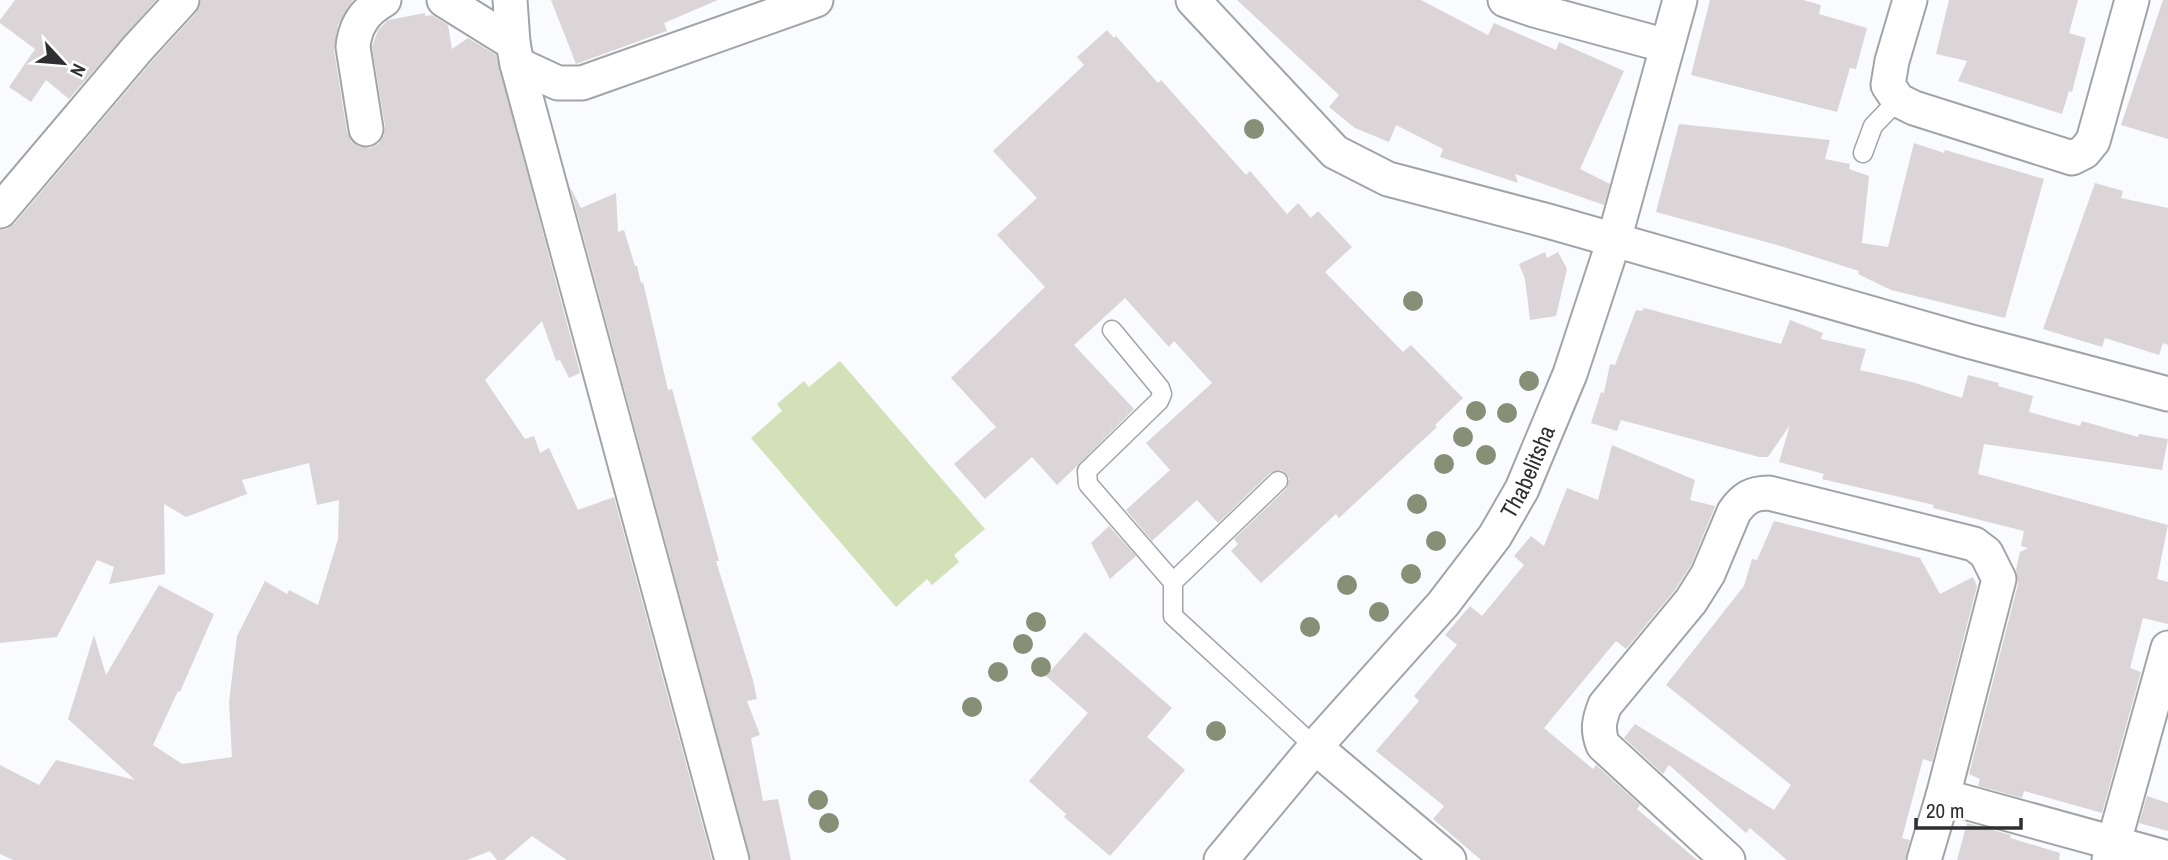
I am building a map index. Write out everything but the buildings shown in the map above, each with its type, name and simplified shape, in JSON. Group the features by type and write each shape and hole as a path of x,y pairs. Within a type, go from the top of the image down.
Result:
{"street":[{"path":"0,211 182,0"},
{"path":"366,130 353,47 354,36 366,13 384,0"},
{"path":"444,0 558,83 582,83 816,0"},
{"path":"510,0 515,53 732,860"},
{"path":"1193,0 1335,152 1388,179 2168,394"},
{"path":"1505,0 1667,46"},
{"name":"Thabelitsha","path":"1221,860 1315,747 1443,604 1495,536 1522,489 1570,374 1614,240 1680,0"},
{"path":"1910,0 1892,61 1888,85 1898,100 1914,108 2072,158 2092,141 2133,0"},
{"path":"1728,860 1603,746 1599,721 1605,705 1691,601 1708,574 1734,512 1749,495 1769,492 1974,544 1986,553 1999,579 1944,796 1924,860"},
{"path":"2111,851 2168,648"},
{"path":"1315,747 1449,860"},
{"path":"1944,796 2111,851 2168,858"}],"lane":[{"path":"1863,153 1873,126 1898,100"},
{"path":"1112,330 1160,388 1162,394 1159,401 1087,471 1085,475 1088,484 1172,582 1174,616 1315,747"},
{"path":"1172,582 1278,481"}],"green space":[{"path":"840,361 985,529 954,555 959,562 932,585 927,579 896,607 751,438 782,411 777,404 804,381 809,387"}]}
